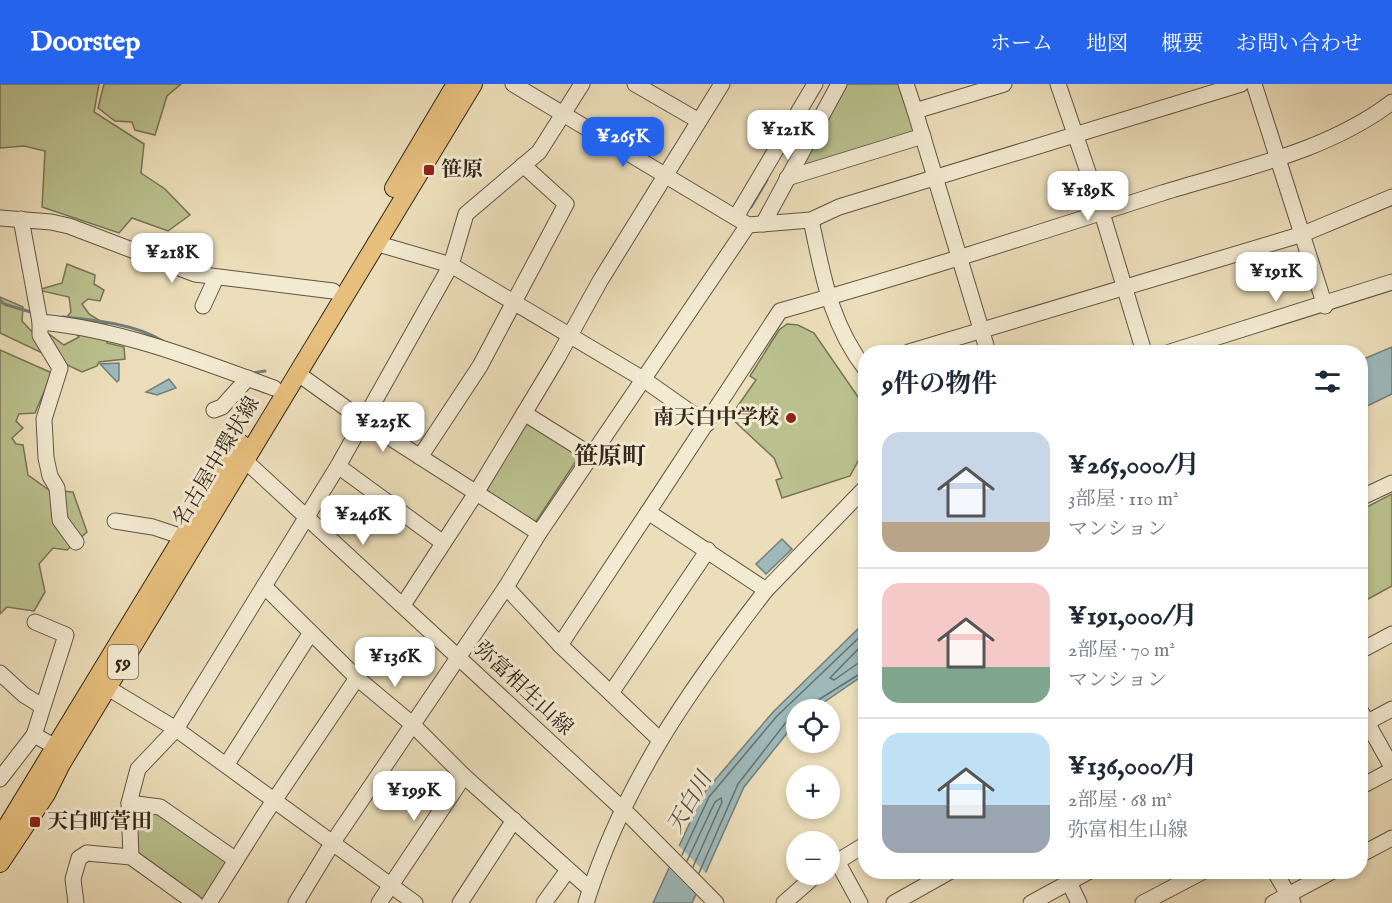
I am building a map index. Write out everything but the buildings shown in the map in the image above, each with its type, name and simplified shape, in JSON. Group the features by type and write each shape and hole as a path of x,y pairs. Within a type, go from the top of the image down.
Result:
{"main road":[{"name":"名古屋中環状線","path":"0,863 46,795 61,764 108,688 240,456 274,387 456,84"},
{"name":"名古屋中環状線","path":"0,838 183,537 297,373 472,84"}],"street":[{"path":"513,84 749,222 811,220 839,207 1241,84"},
{"path":"131,857 129,803 138,769 176,729 338,466 451,265 466,214 539,152 582,84"},
{"path":"635,84 699,121"},
{"path":"404,605 442,542 476,493 571,335 600,281 722,84"},
{"path":"296,903 333,842 506,587 591,455 749,222 787,178 839,84"},
{"path":"906,84 986,345"},
{"path":"915,111 1004,84"},
{"path":"1058,84 1102,213 1142,345"},
{"path":"1254,84 1279,156 1325,306"},
{"path":"749,222 811,86"},
{"path":"560,645 780,311 959,258 1279,156 1357,127 1392,102"},
{"path":"787,178 923,136"},
{"path":"420,456 480,366 566,204 523,165"},
{"path":"933,345 1303,234 1392,197"},
{"path":"0,218 69,226 113,241 176,268 216,278 333,291"},
{"path":"21,219 40,322 40,335 60,368 44,419 46,458 50,476 57,488 60,520 76,542"},
{"path":"811,220 827,298 843,337 858,358"},
{"path":"375,243 451,265 643,379 707,424"},
{"path":"203,306 216,278"},
{"path":"1194,345 1325,306 1392,282"},
{"path":"40,322 100,331 274,387"},
{"path":"297,373 364,421 539,533"},
{"path":"214,410 222,407 248,378"},
{"path":"524,413 591,455"},
{"name":"弥富相生山線","path":"240,456 404,605 626,813 716,903"},
{"path":"338,466 442,542"},
{"path":"1368,494 1392,483"},
{"path":"264,586 357,678 412,724 464,776 568,870 588,896 659,739 706,668 766,590 858,495"},
{"path":"648,512 766,590"},
{"path":"115,521 153,527 183,537"},
{"path":"611,693 708,550"},
{"path":"506,587 560,645 659,739"},
{"path":"0,779 34,735 66,635 35,622"},
{"path":"227,764 310,634"},
{"path":"1368,647 1392,634"},
{"path":"0,673 24,695 42,706"},
{"path":"209,903 357,678"},
{"path":"108,688 176,729 227,764 415,903"},
{"path":"1368,718 1392,709"},
{"path":"1368,728 1392,769 1368,782"},
{"path":"34,735 56,747"},
{"path":"379,903 464,776"},
{"path":"129,803 160,807 236,860"},
{"path":"460,903 514,820"},
{"path":"1368,851 1392,838"},
{"path":"840,859 858,849"},
{"path":"76,903 72,879 79,858 87,853 131,857 195,903"},
{"path":"544,903 568,870"},
{"path":"840,873 860,903"},
{"path":"894,903 937,879"},
{"path":"1031,903 1063,879"},
{"path":"1067,879 1079,903"},
{"path":"1143,903 1189,879"},
{"path":"1279,879 1290,899"},
{"path":"1273,903 1290,899 1320,879"},
{"path":"784,903 804,885"}],"green space":[{"path":"0,84 99,84 94,112 144,144 141,173 165,189 190,215 168,231 132,218 119,233 42,207 45,151 24,146 0,148"},
{"path":"104,84 181,84 167,96 155,135 135,130 132,122 115,121 98,108"},
{"path":"843,84 901,84 917,134 795,170"},
{"path":"67,264 95,275 94,284 104,290 100,301 88,299 82,304 89,314 110,327 107,343 124,347 125,359 99,362 97,366 82,372 0,333 0,297 23,307 22,321 36,336 49,334 64,345 79,337 64,320 71,312 69,297 38,290 62,283"},
{"path":"787,324 798,325 814,333 858,397 858,461 850,476 782,498 776,480 782,478 774,458 730,417 756,380 750,376 779,330"},
{"path":"0,350 52,373 35,413 19,414 16,421 23,428 12,438 16,444 23,445 28,475 49,490 73,492 87,532 67,550 53,548 39,564 45,592 34,611 7,607 0,614"},
{"path":"524,422 580,455 535,523 484,494"},
{"path":"1392,494 1392,586 1368,599 1368,506"},
{"path":"141,809 159,814 228,859 207,898 202,899 135,854 135,812"}],"water":[{"path":"1392,347 1392,394 1368,406 1368,357"},
{"path":"119,363 119,380 117,382 100,364"},
{"path":"169,379 176,388 157,395 146,392"},
{"path":"782,539 792,549 766,574 756,564"},
{"name":"天白川","path":"858,629 858,679 829,699 786,699"},
{"name":"天白川","path":"786,699 786,734 744,787 692,903 653,903 703,794"}],"pier":[{"path":"677,844 708,875 698,897 667,866"}],"waterway":[{"path":"751,207 767,180"},
{"path":"0,300 4,304 34,313"},
{"path":"63,317 101,321 140,330 163,341"},
{"path":"253,373 265,371"}],"place":[{"name":"笹原","path":"429,170"},
{"name":"南天白中学校","path":"791,418"},
{"name":"天白町菅田","path":"35,822"}],"district":[{"name":"笹原町","path":"610,457"}]}
